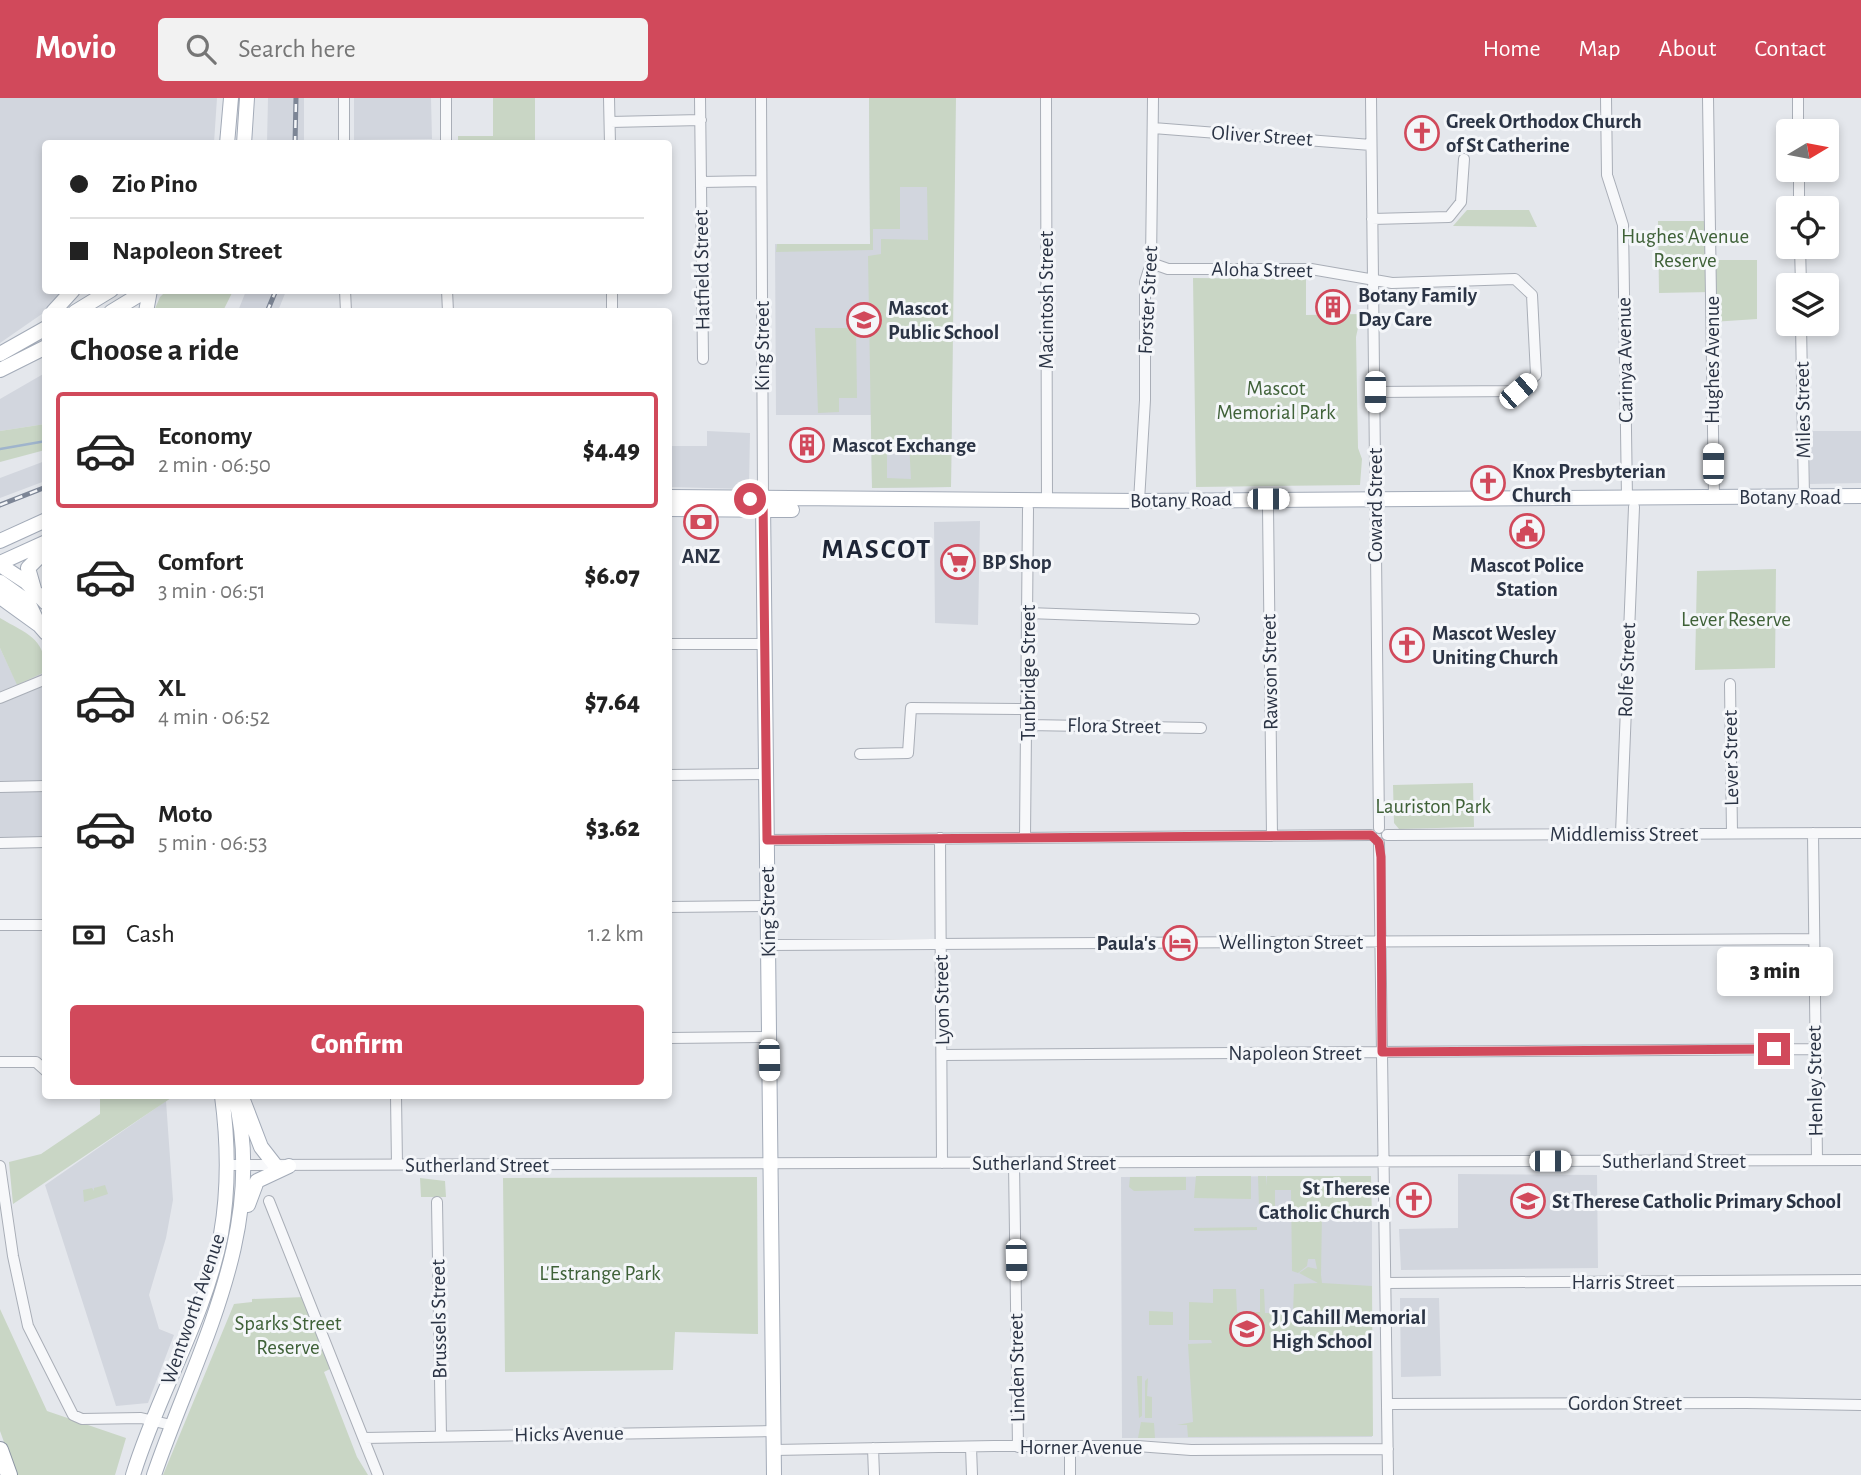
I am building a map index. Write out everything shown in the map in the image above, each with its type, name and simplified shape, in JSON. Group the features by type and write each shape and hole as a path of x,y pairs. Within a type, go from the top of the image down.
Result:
{"highway":[{"path":"0,1450 9,1475"}],"main road":[{"path":"227,140 231,98"},
{"path":"244,140 247,98"},
{"path":"57,308 69,294"},
{"path":"82,308 105,294"},
{"path":"118,308 143,294"},
{"path":"27,338 42,321"},
{"path":"0,354 42,330"},
{"path":"0,370 42,349"},
{"name":"Botany Road","path":"1631,502 1714,497 1861,496"},
{"name":"Botany Road","path":"672,497 763,505 1028,509 1268,508 1375,503"},
{"name":"Botany Road","path":"672,509 1047,501 1631,502 1861,506"},
{"name":"King Street","path":"763,505 774,1475"},
{"path":"5,538 42,522"},
{"path":"0,552 42,535"},
{"path":"0,566 42,544"},
{"path":"34,590 28,568 42,554"},
{"path":"0,566 21,579 42,599"},
{"path":"0,582 28,602 42,627"},
{"path":"0,597 42,628"},
{"name":"Wentworth Avenue","path":"133,1475 214,1263 221,1235 227,1165 222,1099"},
{"name":"Wentworth Avenue","path":"154,1475 171,1425 217,1312 239,1237 244,1166 238,1099"},
{"path":"239,1099 261,1147 282,1165 257,1181 250,1192 239,1237"}],"street":[{"path":"344,98 344,140"},
{"path":"446,98 446,140"},
{"path":"609,98 610,140"},
{"name":"Hatfield Street","path":"700,98 703,359"},
{"name":"King Street","path":"761,98 763,505"},
{"name":"Macintosh Street","path":"1046,98 1047,501"},
{"name":"Forster Street","path":"1139,501 1145,400 1145,282 1152,263 1153,98"},
{"name":"Coward Street","path":"1371,98 1388,1475"},
{"name":"Carinya Avenue","path":"1606,98 1607,175 1623,225 1631,502"},
{"name":"Hughes Avenue","path":"1708,98 1714,497"},
{"path":"1798,98 1798,119"},
{"path":"610,121 701,120"},
{"name":"Oliver Street","path":"1153,128 1371,145"},
{"path":"1372,219 1449,216 1461,202 1464,159"},
{"name":"Hatfield Street","path":"701,182 761,181"},
{"name":"Aloha Street","path":"1152,263 1168,269 1311,269 1392,283 1515,279 1532,295 1536,375 1518,391 1375,392"},
{"name":"Miles Street","path":"1801,336 1804,496"},
{"name":"Rolfe Street","path":"1621,834 1631,502"},
{"name":"Rawson Street","path":"1268,508 1272,836"},
{"name":"Tunbridge Street","path":"1024,838 1028,725 1028,509"},
{"path":"1028,613 1194,619"},
{"path":"672,644 764,644"},
{"path":"0,698 42,681"},
{"name":"Lever Street","path":"1730,684 1732,833"},
{"path":"860,754 908,753 911,708 1028,709"},
{"name":"Flora Street","path":"1028,725 1201,728"},
{"path":"672,775 767,774"},
{"path":"0,787 42,786"},
{"name":"Middlemiss Street","path":"767,840 1861,832"},
{"name":"Henley Street","path":"1812,833 1817,1160"},
{"name":"Lyon Street","path":"940,838 942,1163"},
{"path":"0,843 42,842"},
{"path":"672,907 768,906"},
{"path":"0,925 42,925"},
{"name":"Wellington Street","path":"768,945 1813,939"},
{"path":"672,1038 769,1037"},
{"name":"Napoleon Street","path":"943,1055 1814,1049"},
{"path":"0,1062 36,1062 42,1067"},
{"path":"396,1099 397,1166"},
{"name":"Sutherland Street","path":"227,1165 1861,1160"},
{"name":"Linden Street","path":"1014,1163 1018,1447"},
{"path":"0,1166 13,1256 28,1326 73,1415 82,1419 154,1420 171,1425"},
{"path":"269,1200 378,1475"},
{"name":"Brussels Street","path":"437,1202 441,1436"},
{"name":"Harris Street","path":"1386,1283 1861,1280"},
{"name":"Gordon Street","path":"1388,1404 1861,1405"},
{"name":"Hicks Avenue","path":"364,1438 774,1431"},
{"path":"1070,1446 1070,1475"},
{"name":"Horner Avenue","path":"774,1450 1070,1446 1191,1450 1388,1449"},
{"path":"971,1447 972,1475"},
{"path":"873,1448 874,1475"}],"shaded area":[{"path":"0,98 217,98 214,140 42,140 42,294 71,294 50,308 42,308 42,314 0,343"},
{"path":"268,98 304,98 304,140 267,140"},
{"path":"354,98 431,98 432,139 354,140"},
{"name":"Mascot Public School","path":"869,98 955,98 951,487 872,488 871,415 776,415 775,244 870,244"},
{"path":"244,294 285,294 279,308 239,308"},
{"path":"42,375 42,424 0,431 0,399"},
{"path":"707,431 750,433 749,485 745,489 672,487 672,446 707,446"},
{"path":"1809,431 1861,431 1861,483 1810,484"},
{"path":"42,462 42,482 0,498 0,478"},
{"path":"980,521 978,625 935,623 934,522"},
{"path":"0,648 17,684 42,673 42,840 0,840"},
{"path":"166,1101 173,1200 166,1238 149,1295 159,1329 174,1335 148,1403 116,1406 45,1185"},
{"name":"St Therese Catholic Primary School","path":"1458,1174 1597,1175 1598,1268 1401,1270 1399,1229 1458,1228"},
{"name":"J J Cahill Memorial High School","path":"1328,1176 1328,1219 1372,1219 1372,1437 1122,1438 1121,1177"},
{"path":"1400,1298 1439,1298 1441,1376 1401,1377"}],"green space":[{"path":"493,98 535,98 535,140 458,140 458,136 493,136"},
{"name":"Mascot Public School","path":"869,98 956,98 951,487 872,488 868,256 881,254 881,239 928,240 927,187 900,187 900,229 873,229 873,250 776,252 777,244 870,244","holes":["887,443 909,443 911,479 887,478"]},
{"path":"1467,210 1529,210 1537,227 1453,226"},
{"name":"Hughes Avenue Reserve","path":"1658,221 1711,221 1712,260 1757,260 1757,319 1712,322 1711,292 1659,293"},
{"name":"Mascot Memorial Park","path":"1193,278 1306,279 1306,315 1361,314 1356,337 1358,448 1362,459 1360,485 1196,487"},
{"path":"163,294 232,294 224,308 155,308"},
{"path":"815,328 856,328 857,398 839,398 839,412 818,413"},
{"path":"42,424 42,451 0,462 0,431"},
{"name":"Lever Reserve","path":"1776,569 1775,668 1695,670 1697,571"},
{"path":"0,618 26,633 38,644 42,651 42,673 17,685 0,648"},
{"name":"Lauriston Park","path":"1473,783 1474,827 1399,829 1394,823 1393,785"},
{"path":"100,1099 170,1099 13,1204 9,1162 41,1154 100,1114"},
{"path":"1196,1176 1251,1176 1251,1199 1194,1198"},
{"path":"1258,1176 1266,1176 1267,1186 1267,1176 1371,1176 1372,1219 1328,1219 1328,1213 1322,1213 1321,1275 1322,1283 1372,1286 1373,1436 1188,1437 1187,1425 1177,1425 1193,1422 1188,1344 1212,1343 1211,1340 1189,1340 1189,1302 1213,1303 1213,1289 1236,1289 1237,1312 1260,1312 1260,1289 1264,1289 1265,1313 1293,1313 1294,1284 1318,1283 1299,1273 1308,1267 1317,1269 1315,1259 1308,1259 1307,1266 1298,1273 1292,1271 1291,1190 1275,1190 1275,1206 1259,1207"},
{"name":"L'Estrange Park","path":"757,1177 758,1334 675,1332 673,1370 505,1372 503,1178"},
{"path":"1130,1177 1186,1177 1186,1190 1134,1191 1129,1187"},
{"path":"420,1178 445,1181 446,1197 421,1197"},
{"path":"105,1185 108,1194 84,1202 83,1190 92,1188 94,1191 94,1188"},
{"path":"1257,1227 1257,1230 1194,1231 1194,1228"},
{"name":"Sparks Street Reserve","path":"305,1297 332,1368 324,1372 357,1457 368,1475 163,1475 234,1304 252,1302 252,1299"},
{"path":"0,1309 47,1411 126,1438 115,1475 16,1475 0,1431"},
{"path":"1149,1311 1173,1312 1173,1325 1149,1325"},
{"path":"1137,1376 1142,1376 1142,1416 1139,1418"},
{"path":"1148,1378 1147,1396 1152,1397 1152,1418 1145,1418 1145,1381"},
{"path":"1141,1422 1154,1423 1155,1438 1138,1438"}],"waterway":[{"path":"0,449 42,442"}],"railway":[{"path":"295,140 296,98"},
{"path":"269,308 274,294"},
{"path":"0,505 42,489"}],"place":[{"name":"Greek Orthodox Church of St Catherine","path":"1422,133"},
{"name":"Botany Family Day Care","path":"1333,307"},
{"name":"Mascot Public School","path":"864,320"},
{"name":"Mascot Exchange","path":"807,445"},
{"name":"Knox Presbyterian Church","path":"1488,483"},
{"name":"ANZ","path":"701,522"},
{"name":"Mascot Police Station","path":"1527,531"},
{"name":"BP Shop","path":"958,562"},
{"name":"Mascot Wesley Uniting Church","path":"1407,645"},
{"name":"Paula's","path":"1180,943"},
{"name":"St Therese Catholic Church","path":"1414,1200"},
{"name":"St Therese Catholic Primary School","path":"1528,1201"},
{"name":"J J Cahill Memorial High School","path":"1247,1329"}],"district":[{"name":"MASCOT","path":"877,550"}],"route":[{"path":"750,499 763,499 767,840 1371,835 1374,842 1379,843 1381,857 1382,1052 1774,1049"}]}
